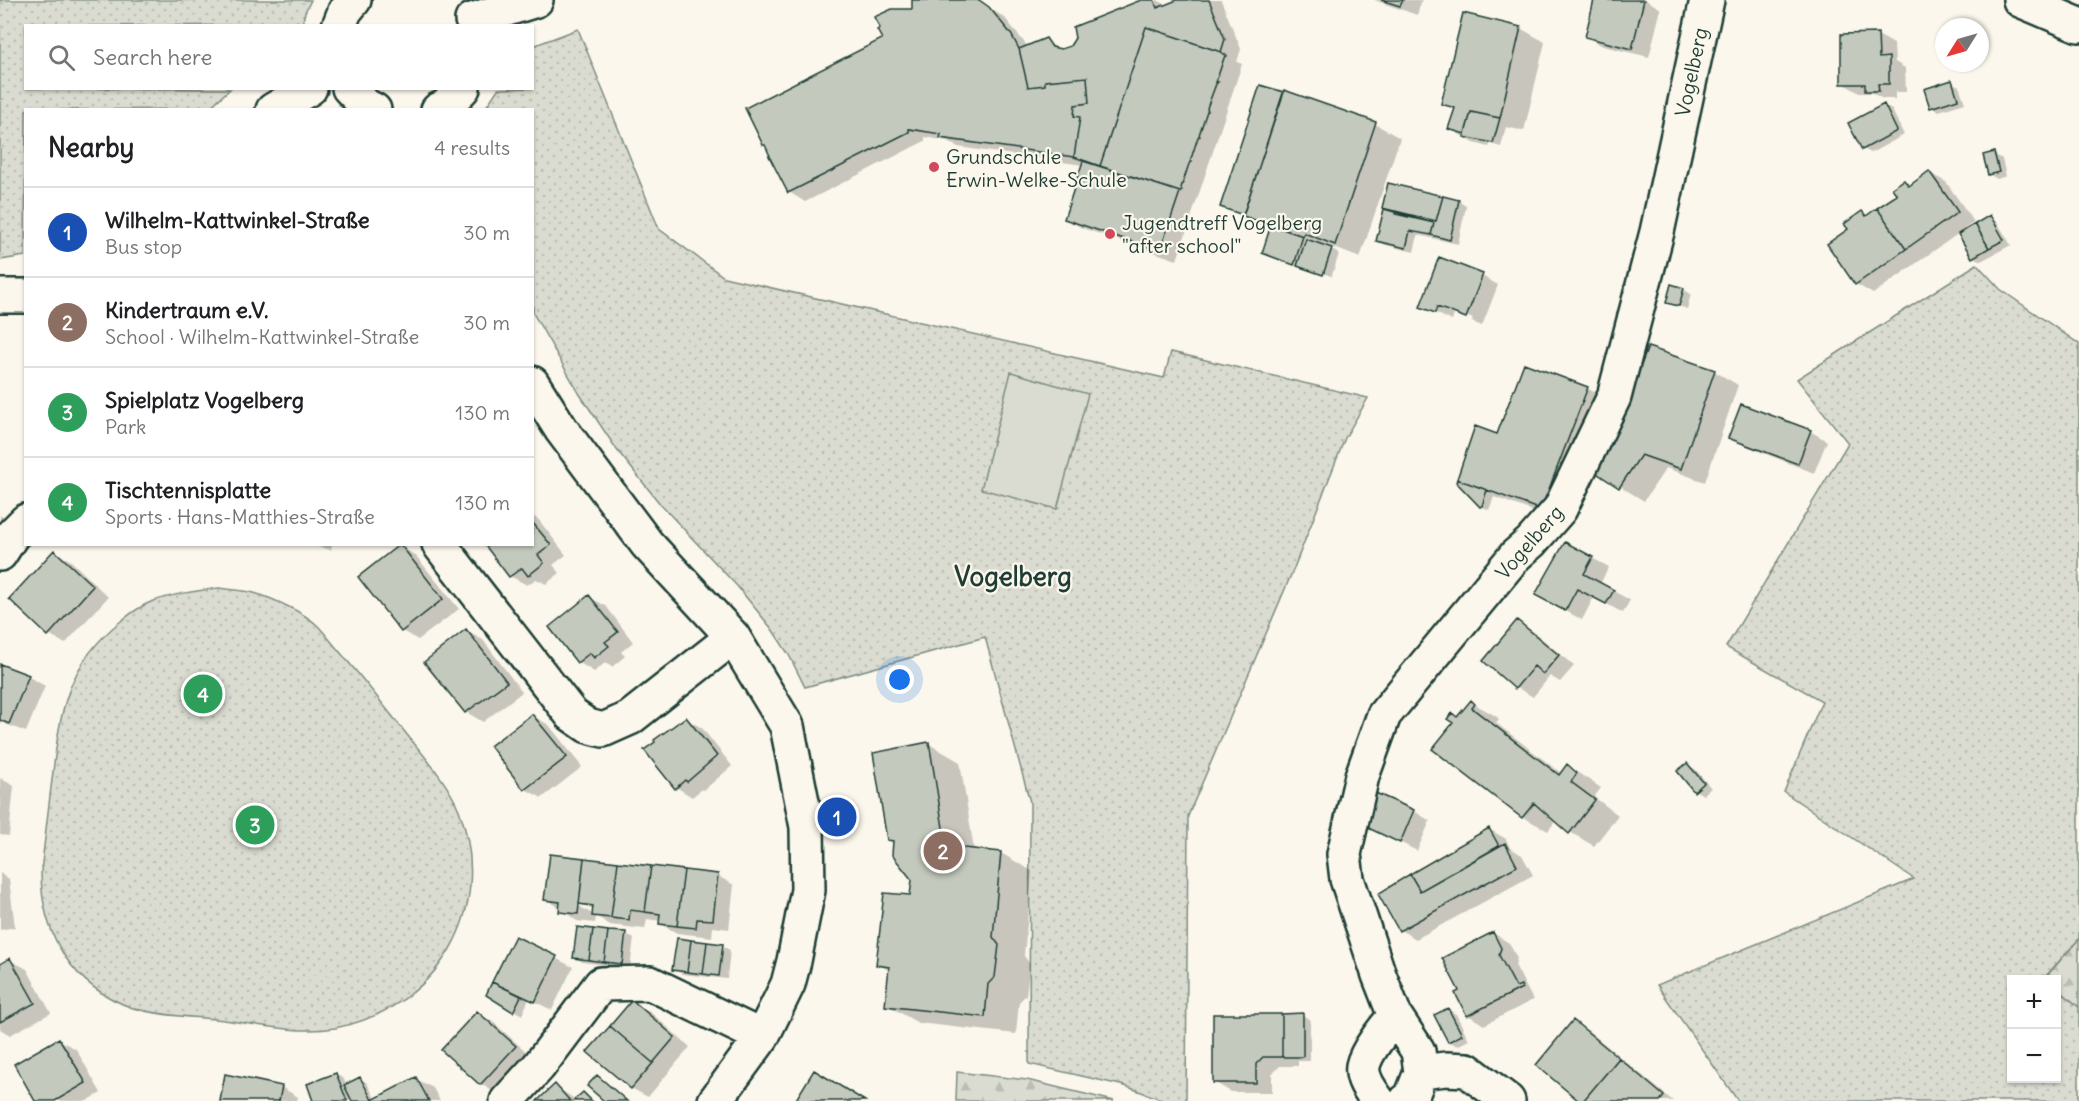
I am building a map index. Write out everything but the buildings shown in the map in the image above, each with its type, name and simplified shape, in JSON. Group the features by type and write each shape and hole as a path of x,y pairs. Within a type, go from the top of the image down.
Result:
{"street":[{"path":"340,24 345,11 354,0"},
{"path":"468,15 536,0"},
{"name":"Vogelberg","path":"1421,1072 1418,1051 1395,1016 1347,879 1344,854 1362,776 1384,715 1515,555 1531,542 1560,509 1614,397 1657,232 1707,0"},
{"path":"2020,0 2079,25"},
{"path":"276,108 307,90"},
{"path":"351,90 370,108"},
{"path":"443,108 461,90"},
{"path":"0,296 24,296"},
{"path":"534,386 561,429 647,544 699,598 732,637 787,726 807,827 808,890 788,984 762,1037 715,1101"},
{"path":"0,555 12,535 24,523"},
{"path":"441,546 572,715 588,726 603,730 630,717 732,637"},
{"path":"507,1101 539,1066 601,984 650,983 762,1037"},
{"path":"1378,1101 1368,1088 1363,1074 1363,1065 1382,1032 1395,1016"},
{"path":"1407,1101 1411,1098 1421,1072 1446,1069 1467,1070 1508,1101"}],"green space":[{"path":"0,0 311,0 302,24 24,24 24,90 229,90 209,108 24,108 24,256 0,260"},
{"path":"578,29 659,229 724,277 1164,378 1171,352 1368,398 1345,438 1294,568 1188,816 1186,1101 1166,1101 1125,1086 1029,1064 1030,802 985,637 805,687 789,655 772,629 737,586 661,505 617,450 579,393 534,315 534,108 485,108 497,90 534,90 534,46"},
{"path":"1977,264 2000,289 2079,344 2079,939 2047,975 2007,975 2007,1083 2061,1083 2061,991 2079,1007 2079,1101 1738,1101 1657,985 1914,879 1784,792 1822,701 1726,647 1848,443 1797,379"},
{"path":"1011,372 1088,394 1057,509 981,489"},
{"path":"219,588 250,592 269,598 296,610 317,625 434,769 459,810 469,847 470,883 464,918 450,949 430,977 403,1000 371,1017 335,1028 307,1030 143,1011 112,999 93,987 64,955 54,936 42,894 41,871 58,734 68,692 77,673 102,638 139,608 168,597"},
{"path":"2079,939 2079,1007 2061,991 2061,975 2048,975"},
{"path":"957,1072 1027,1080 1114,1101 956,1101"}],"place":[{"name":"Grundschule Erwin-Welke-Schule","path":"934,167"},
{"name":"Jugendtreff Vogelberg \"after school\"","path":"1110,234"},
{"name":"Tischtennisplatte","path":"203,694"},
{"name":"Wilhelm-Kattwinkel-Straße","path":"837,817"},
{"name":"Spielplatz Vogelberg","path":"255,825"},
{"name":"Kindertraum e.V.","path":"943,851"}],"district":[{"name":"Vogelberg","path":"1013,576"}]}
